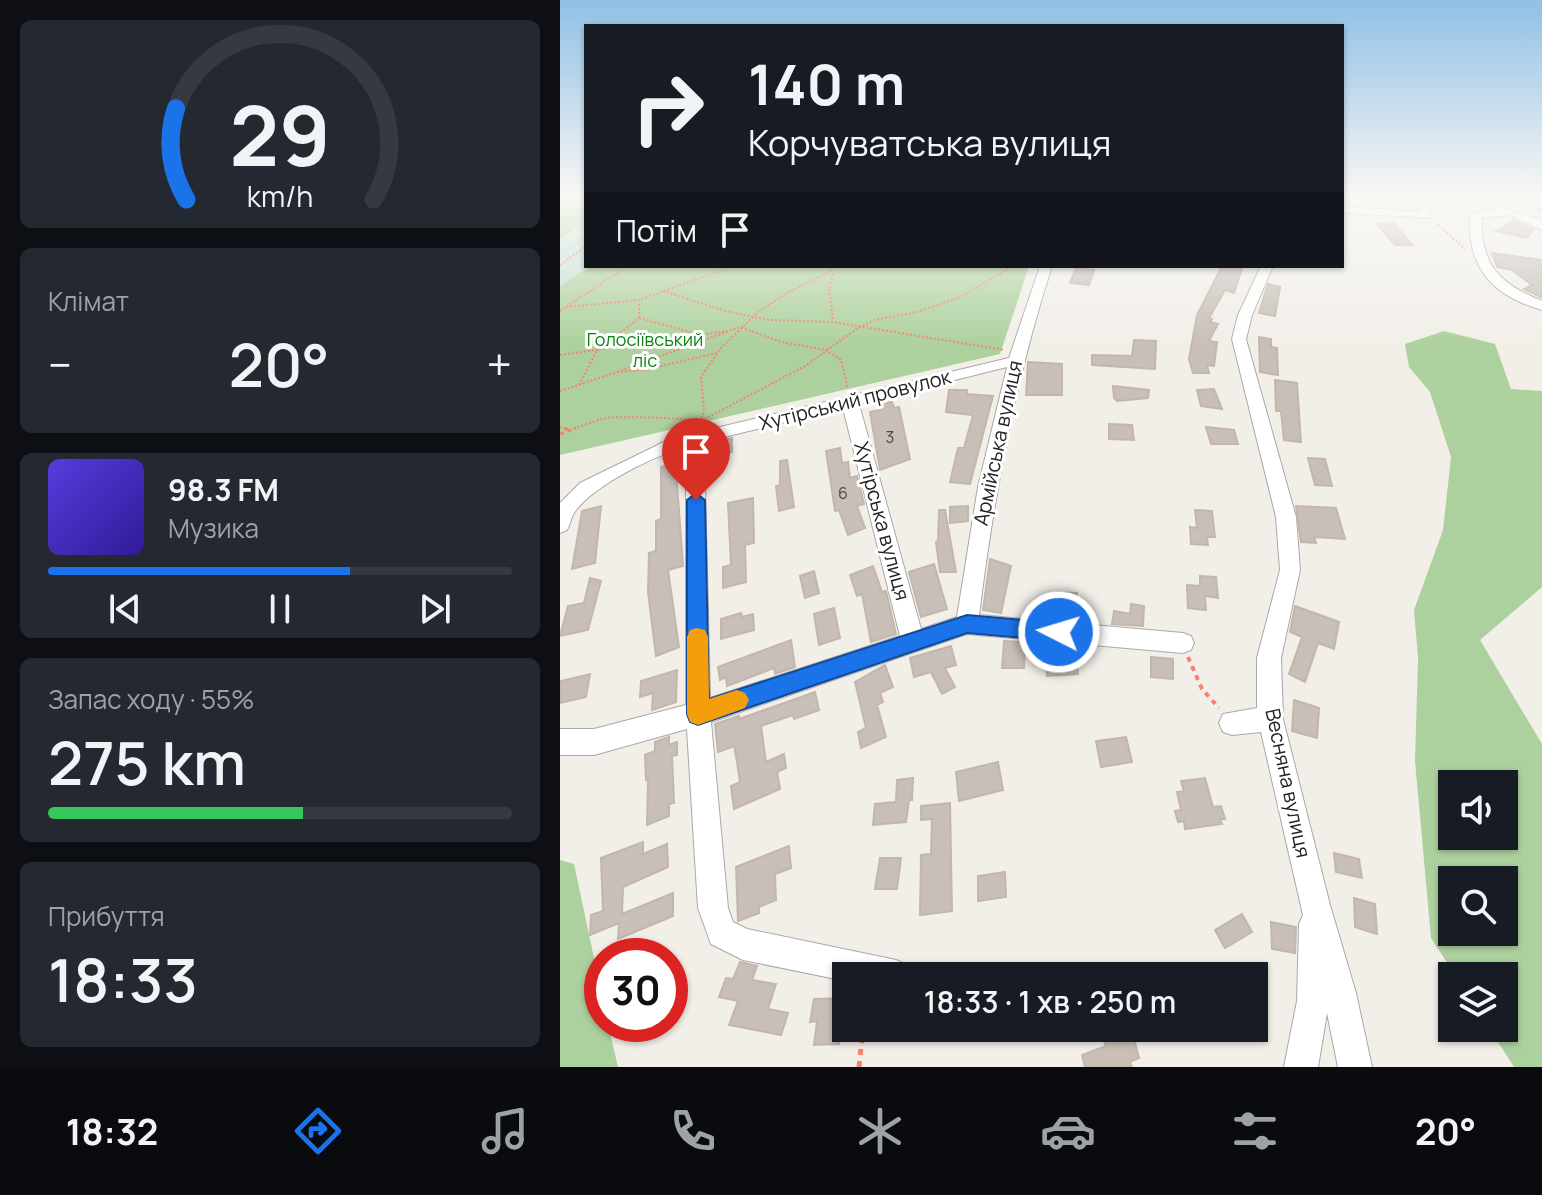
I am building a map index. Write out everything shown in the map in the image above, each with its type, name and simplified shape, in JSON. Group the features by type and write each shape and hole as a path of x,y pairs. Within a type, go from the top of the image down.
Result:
{"street":[{"path":"1475,245 1482,266 1520,297 1542,306"},
{"name":"Армійська вулиця","path":"967,624 984,494 1014,361 1045,268"},
{"name":"Весняна вулиця","path":"1266,268 1245,315 1239,339 1286,517 1290,570 1269,658 1270,719 1315,905 1340,993 1355,1067"},
{"name":"Хутірський провулок","path":"560,525 564,511 587,488 698,430 850,402 1014,361"},
{"name":"Хутірська вулиця","path":"850,402 913,640"},
{"path":"698,430 698,714 713,908 722,933 743,944 832,963"},
{"path":"560,742 594,742 698,714 967,624 1183,643"},
{"path":"1232,723 1270,719"},
{"path":"1301,1067 1313,1001 1315,905"}],"path":[{"path":"1460,245 1482,266"},
{"path":"560,265 584,247"},
{"path":"560,311 625,268"},
{"path":"566,307 639,300 728,268"},
{"path":"560,391 735,330 801,285 833,274 839,268"},
{"path":"698,430 732,402 805,366 858,328 875,320 917,312 961,297 1008,268"},
{"path":"833,274 829,289 833,322"},
{"path":"663,291 795,324 833,322 1007,350 1014,361"},
{"path":"639,300 639,318"},
{"path":"639,318 698,335"},
{"path":"579,385 596,352 639,318"},
{"path":"740,327 781,342 826,350 841,360 850,402"},
{"path":"698,430 704,411 701,377 740,327"},
{"path":"560,355 735,330"},
{"path":"617,372 644,370 721,352"},
{"path":"560,434 609,417 658,420 687,417 698,430"},
{"path":"560,427 569,430"},
{"path":"1183,643 1202,689 1232,723"},
{"path":"859,1067 862,1042"}],"green space":[{"name":"Голосіївський ліс","path":"560,245 584,245 584,268 1028,268 1000,354 560,455"},
{"path":"560,245 584,245 584,268 587,268 560,286"},
{"path":"1444,331 1495,344 1511,389 1542,391 1542,587 1480,640 1542,744 1542,1067 1514,1067 1498,1042 1518,1042 1518,962 1447,962 1431,938 1415,761 1418,658 1414,610 1443,530 1451,457 1430,392 1409,367 1405,344"},
{"path":"560,860 574,864 590,938 584,938 584,1042 612,1042 618,1067 560,1067"}],"building":[{"path":"1492,253 1542,260 1542,298 1524,289 1532,285 1512,270 1497,267"},
{"path":"1076,268 1094,270 1089,285 1070,283"},
{"path":"1221,268 1242,268 1234,293 1225,290 1209,318 1212,319 1210,322 1218,324 1209,341 1217,342 1214,366 1207,365 1209,373 1193,373 1189,359 1197,315"},
{"path":"1268,284 1280,287 1275,316 1259,313"},
{"path":"1259,337 1271,339 1271,347 1277,348 1278,375 1260,372"},
{"path":"1134,340 1156,341 1155,369 1092,365 1092,355 1132,356"},
{"path":"1028,362 1062,364 1062,395 1026,395"},
{"path":"1275,380 1297,383 1301,442 1284,440 1281,411 1276,411"},
{"path":"1113,386 1149,390 1148,398 1117,401"},
{"path":"1214,389 1222,409 1201,406 1197,390"},
{"path":"949,390 967,390 967,394 993,396 970,484 950,482 958,448 964,448 973,415 946,412"},
{"path":"892,402 894,408 899,407 910,459 880,470 870,412 880,410 880,404"},
{"path":"1109,424 1132,425 1134,440 1109,439"},
{"path":"1206,427 1234,430 1238,444 1211,444"},
{"path":"732,438 732,452 709,457 709,444"},
{"path":"840,448 842,463 848,462 850,478 857,476 864,504 857,506 865,528 848,535 839,510 835,511 826,451"},
{"path":"1308,458 1325,459 1332,486 1315,485"},
{"path":"787,460 794,507 779,511 776,486 780,485 780,461"},
{"path":"679,463 677,483 683,566 668,570 679,647 656,656 648,592 649,553 656,551 656,521 661,519 661,467"},
{"path":"753,498 754,543 745,545 746,582 723,588 723,567 731,565 728,503"},
{"path":"601,506 595,563 572,569 582,511"},
{"path":"968,506 968,521 950,523 950,507"},
{"path":"1296,506 1336,508 1345,539 1314,537 1316,543 1301,542"},
{"path":"939,510 945,510 956,572 940,572 936,542"},
{"path":"1195,510 1212,511 1215,537 1207,537 1208,545 1191,544 1190,527 1197,528"},
{"path":"990,559 1011,566 1001,613 983,610"},
{"path":"934,564 947,609 921,617 909,572"},
{"path":"873,566 882,592 886,591 896,634 871,642 862,594 857,596 850,575"},
{"path":"814,571 819,593 805,598 800,576"},
{"path":"1200,576 1216,577 1218,598 1205,596 1206,610 1188,608 1187,585 1200,586"},
{"path":"590,578 601,581 588,630 560,636 568,606 584,603"},
{"path":"1056,592 1077,593 1075,616 1054,614"},
{"path":"1131,604 1144,606 1143,626 1112,624 1114,611 1130,614"},
{"path":"1295,606 1339,622 1334,649 1318,643 1305,682 1289,674 1302,637 1290,632"},
{"path":"834,608 840,638 819,645 814,614"},
{"path":"741,613 742,617 753,614 754,630 721,639 721,619"},
{"path":"791,640 795,667 775,674 774,668 727,686 726,677 720,680 718,667"},
{"path":"1004,641 1025,642 1024,668 1002,668"},
{"path":"951,646 956,665 945,668 955,687 942,694 931,672 914,677 910,658"},
{"path":"1044,646 1075,647 1078,674 1047,676"},
{"path":"1151,657 1173,659 1173,679 1151,677"},
{"path":"885,665 893,687 880,693 883,702 877,705 886,737 861,748 858,732 866,728 855,682"},
{"path":"677,670 676,702 652,710 653,693 640,697 641,681"},
{"path":"590,674 586,697 560,703 561,681"},
{"path":"815,692 819,710 761,726 766,762 784,754 786,768 777,772 780,789 734,809 731,786 740,782 734,746 718,752 715,724 739,716 739,719"},
{"path":"1294,700 1319,708 1317,738 1292,731"},
{"path":"669,737 669,745 677,742 677,755 672,756 674,803 669,804 669,816 647,825 645,755 655,751 655,742"},
{"path":"1126,737 1132,762 1101,767 1096,741"},
{"path":"998,762 1003,790 959,801 956,772"},
{"path":"913,778 912,800 909,800 906,822 873,825 875,804 896,802 897,780"},
{"path":"1205,778 1213,807 1221,806 1225,819 1220,819 1222,824 1185,829 1184,821 1178,822 1175,811 1181,810 1177,792 1184,791 1181,781"},
{"path":"950,803 952,911 920,915 921,855 931,854 932,819 921,820 921,806"},
{"path":"643,842 643,854 667,844 668,867 623,887 622,914 673,893 673,916 620,938 619,923 590,935 591,915 603,911 601,858"},
{"path":"789,846 791,868 775,874 776,900 759,907 759,913 738,921 736,867"},
{"path":"1334,853 1359,859 1362,878 1336,872"},
{"path":"880,858 901,858 897,889 875,889"},
{"path":"1005,872 1006,897 978,901 978,876"},
{"path":"1354,898 1375,904 1377,934 1355,927"},
{"path":"1242,914 1252,932 1225,948 1215,930"},
{"path":"1271,922 1296,927 1295,953 1272,949"},
{"path":"740,962 757,966 752,980 776,984 768,1009 788,1013 781,1035 729,1025 738,1001 719,997 726,978 733,979"},
{"path":"832,998 832,1042 839,1044 814,1045 817,1021 810,1022 814,999"},
{"path":"1104,1042 1135,1042 1139,1058 1130,1062 1132,1067 1085,1067 1082,1055 1106,1046"}],"waterway":[{"path":"560,251 572,245"}],"slow traffic":[{"path":"697,637 698,714 737,700"}],"route":[{"path":"696,500 698,714 967,624 1059,632"}]}
